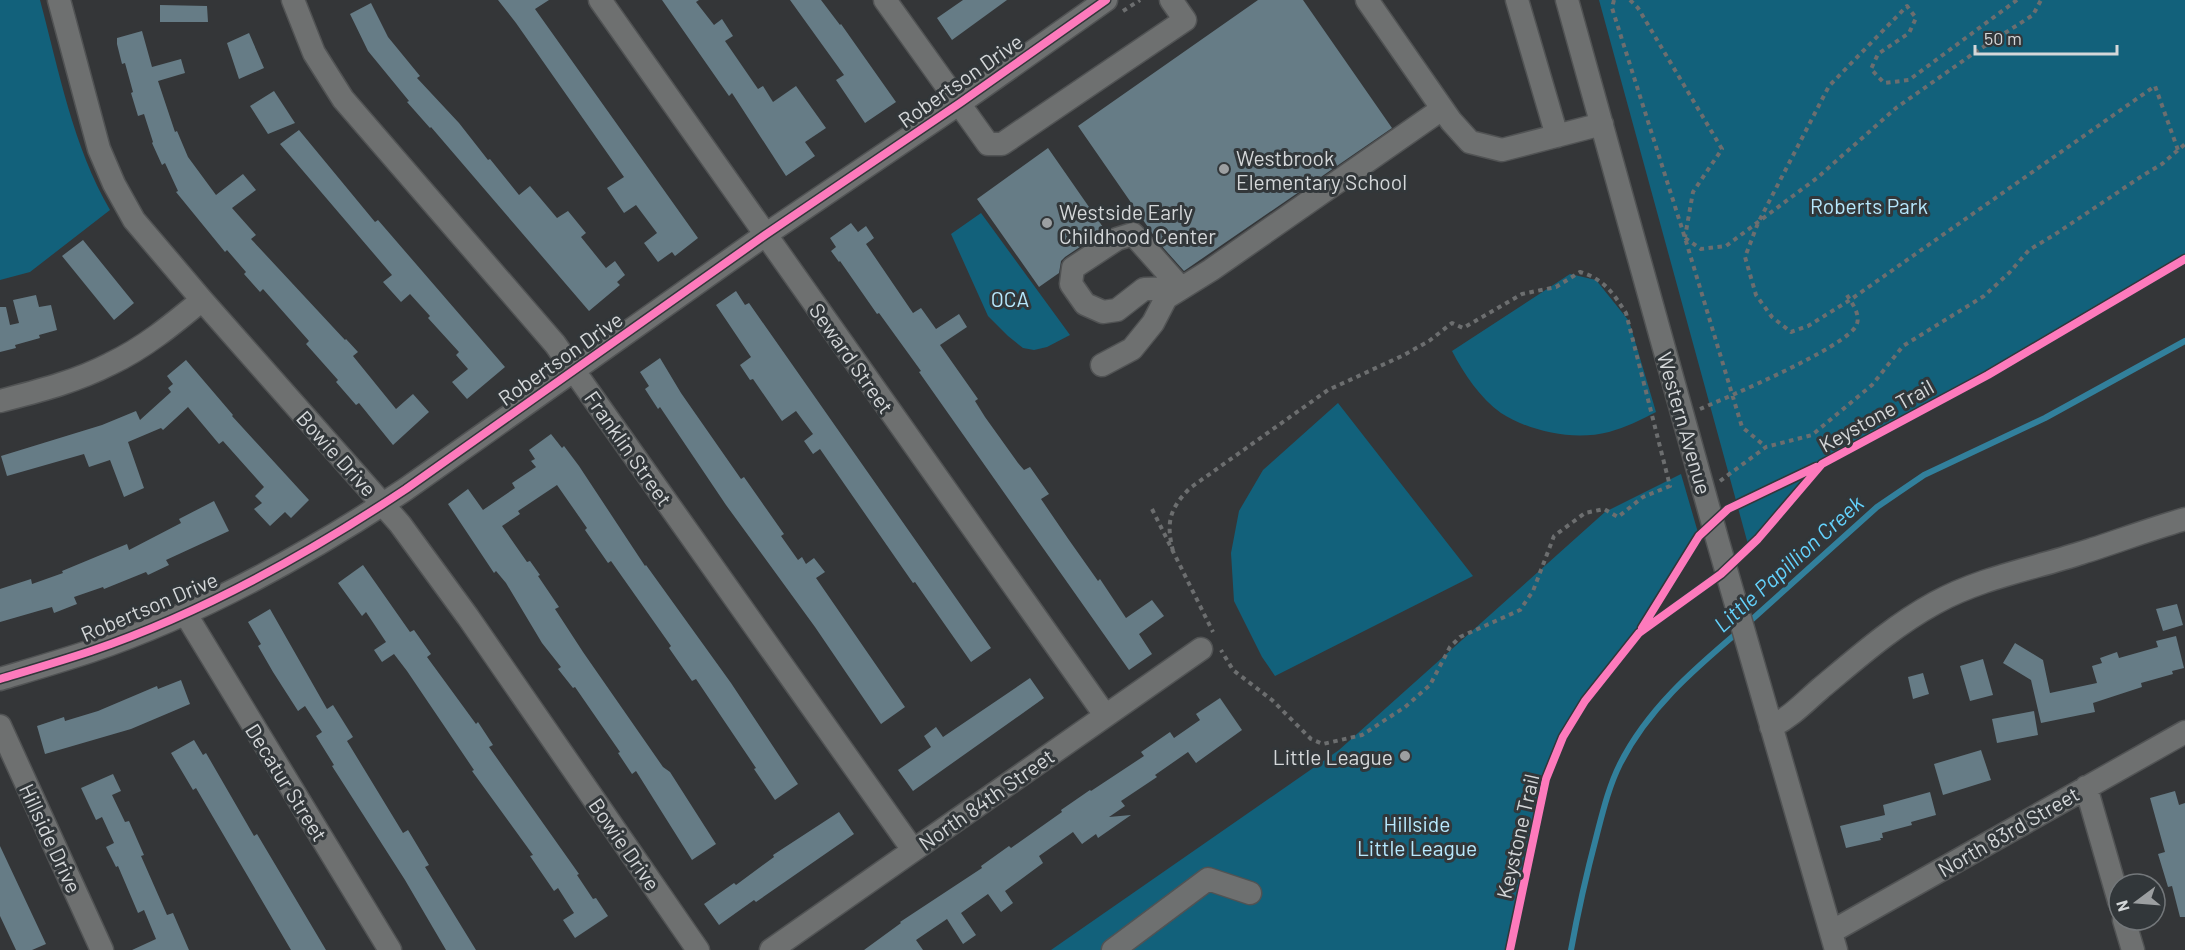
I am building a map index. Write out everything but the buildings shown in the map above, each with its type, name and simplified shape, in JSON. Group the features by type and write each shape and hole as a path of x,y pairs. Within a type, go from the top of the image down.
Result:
{"street":[{"name":"Bowie Drive","path":"59,0 93,131 111,176 134,220 400,524 468,617 698,950"},
{"name":"Franklin Street","path":"293,0 314,53 344,99 555,344 913,850"},
{"name":"Seward Street","path":"600,0 1105,716"},
{"path":"885,0 988,144 1002,144 1185,20 1171,0"},
{"name":"Robertson Drive","path":"0,680 92,651 185,613 276,568 383,504 765,235 960,103 1106,0"},
{"path":"1367,0 1442,109 1470,142 1502,150 1602,124"},
{"path":"1517,0 1557,136"},
{"name":"Western Avenue","path":"1567,0 1718,542 1833,941"},
{"path":"1102,365 1132,349 1153,323 1166,298 1211,270 1442,109"},
{"path":"1133,234 1181,288 1144,290 1117,310 1103,312 1085,304 1071,284 1073,268 1117,239 1133,234"},
{"path":"0,401 58,385 110,364 145,344 202,300"},
{"path":"1771,727 1786,719 1899,626 1934,603 2013,572 2081,553 2185,519"},
{"name":"Decatur Street","path":"185,613 390,950"},
{"name":"North 84th Street","path":"771,950 1105,716 1212,644"},
{"name":"Hillside Drive","path":"0,726 102,950"},
{"name":"North 83rd Street","path":"1833,941 2086,787 2185,732"},
{"path":"2086,787 2111,872"},
{"path":"1113,950 1208,879 1250,892"},
{"path":"2128,932 2133,950"}],"path":[{"path":"1614,0 1611,8 1685,238 1742,427 1766,447"},
{"path":"1630,0 1638,8 1722,149 1693,192 1685,238"},
{"path":"2017,0 1910,80 1884,84 1871,69 1878,54 1909,33 1916,18 1907,6 1829,86 1758,223 1745,257 1755,296 1772,317 1791,332 1808,326 1850,300 2155,86 2178,150"},
{"path":"1685,238 1701,249 1726,246 1817,177 1896,108 2033,15 2041,0"},
{"path":"1720,482 1766,447 1812,435 1872,385 1903,346 1984,296 2010,273 2029,250 2162,164 2185,144"},
{"path":"1152,509 1173,551 1212,644 1233,670 1272,700 1311,739 1323,744 1362,735 1405,707 1430,685 1450,647 1460,637 1520,610 1533,591 1554,536 1586,513 1604,509 1618,517 1643,497 1670,486 1626,314 1613,293 1595,277 1580,272 1556,287 1522,294 1462,328 1452,323 1429,341 1402,356 1328,390 1190,488 1180,498 1169,520 1173,551"},
{"path":"1700,409 1800,363 1849,334 1857,325 1857,316 1845,292"}],"green space":[{"path":"0,0 40,0 68,108 86,160 110,210 30,272 0,280"},
{"name":"Roberts Park","path":"1599,0 2185,0 2185,259 1989,375 1822,464 1749,548"},
{"name":"OCA","path":"981,213 1070,335 1047,347 1034,350 1023,348 988,316 951,234"},
{"path":"1570,274 1596,280 1629,321 1656,412 1633,423 1596,435 1567,435 1539,430 1501,413 1479,393 1452,351"},
{"path":"1338,403 1473,576 1275,676 1262,657 1234,601 1231,553 1239,511 1263,470"},
{"name":"Hillside Little League","path":"1681,474 1699,536 1639,633 1585,701 1563,737 1546,779 1510,950 1051,950 1339,750 1605,512"}],"waterway":[{"name":"Little Papillion Creek","path":"1748,623 1877,507 1924,475 2045,418 2185,341"},
{"name":"Little Papillion Creek","path":"1571,950 1602,816 1609,790 1620,764 1631,744 1672,692 1738,632"}],"cycle path":[{"path":"0,679 91,651 174,619 293,559 369,513 765,235 960,103 1106,0"},
{"name":"Keystone Trail","path":"1510,950 1546,779 1563,737 1585,701 1639,633 1721,574 1758,539 1822,464 1988,375 2185,259"},
{"path":"1642,628 1699,536 1728,509 1816,467"}],"place":[{"name":"Westbrook Elementary School","path":"1224,169"},
{"name":"Westside Early Childhood Center","path":"1047,223"},
{"name":"Little League","path":"1405,756"}]}
